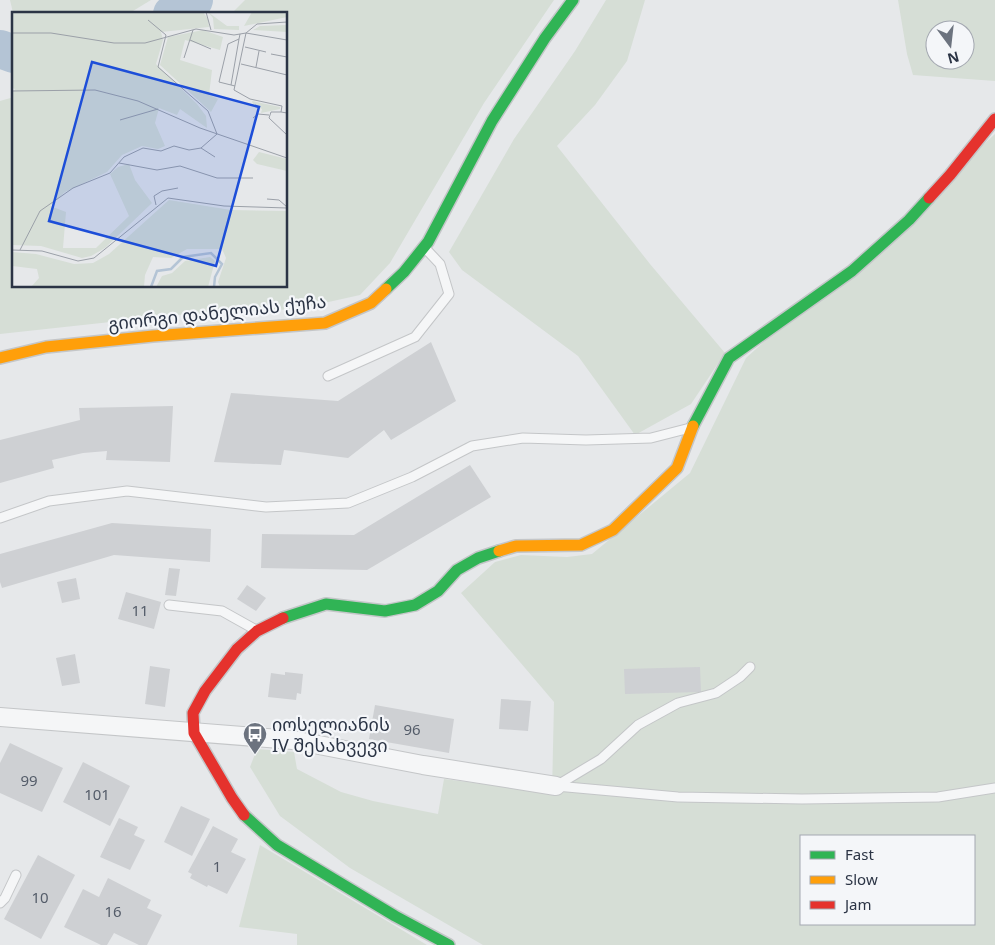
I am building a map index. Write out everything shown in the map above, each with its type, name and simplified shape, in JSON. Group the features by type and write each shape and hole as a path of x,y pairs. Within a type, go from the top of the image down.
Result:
{"street":[{"name":"გიორგი დანელიას ქუჩა","path":"0,358 46,347 153,336 325,323 371,303 404,272 424,247 492,121 545,38 573,0"},
{"path":"449,945 395,916 277,845 246,818 232,798 194,733 193,713 205,691 238,649 257,631 280,619 326,604 385,611 415,605 438,591 458,570 478,558 516,546 581,544 613,530 677,468 692,427 728,358 762,336 852,271 909,220 950,175 995,119"},
{"path":"0,717 293,740 423,765 556,786"}],"lane":[{"path":"328,376 415,336 449,294 440,264 424,247"},
{"path":"0,518 49,501 127,492 266,507 348,503 412,477 472,446 523,438 586,440 651,438 692,427"},
{"path":"169,605 222,611 257,631"},
{"path":"556,786 600,759 638,725 678,703 716,693 740,677 750,667"},
{"path":"556,786 678,797 802,799 938,797 995,788"},
{"path":"0,903 5,898 16,875"}],"shaded area":[{"path":"10,0 151,0 131,12 13,12"},
{"path":"245,0 554,0 484,103 390,263 360,295 297,309 175,315 0,334 0,101 12,98 12,288 288,288 288,12 233,12"},
{"path":"606,0 645,0 627,61 595,105 557,146 650,264 725,353 691,404 635,435 578,356 462,270 449,252 514,139 575,51"},
{"path":"898,0 995,0 995,81 913,75 907,54"},
{"path":"995,134 995,945 483,945 350,868 280,816 250,767 257,749 294,752 297,769 341,792 373,801 438,814 444,779 552,793 554,702 461,593 495,562 521,555 567,557 592,554 690,473 746,358"},
{"path":"260,845 427,945 297,945 297,934 239,927"}],"building":[{"path":"431,342 456,401 391,440 384,430 348,458 284,450 281,465 214,462 231,393 338,401"},
{"path":"173,406 170,462 106,460 107,451 83,453 52,460 54,468 0,483 0,440 80,420 79,408"},
{"path":"470,465 491,497 367,570 261,568 262,534 354,535"},
{"path":"112,523 211,529 210,562 114,555 2,588 0,582 0,554"},
{"path":"169,568 180,569 176,596 165,595"},
{"path":"76,578 80,599 62,603 57,582"},
{"path":"247,585 266,598 256,611 237,599"},
{"path":"126,592 161,602 154,629 118,619"},
{"path":"75,654 80,683 62,686 56,658"},
{"path":"150,666 170,669 165,707 145,704"},
{"path":"700,667 701,692 625,694 624,669"},
{"path":"285,672 303,674 301,694 297,693 296,700 268,697 271,673 285,675"},
{"path":"501,699 531,701 528,731 499,729"},
{"path":"375,705 454,719 449,753 369,739"},
{"path":"10,743 63,768 42,812 0,793 0,763"},
{"path":"83,762 130,786 110,826 63,802"},
{"path":"181,806 210,819 192,856 164,842"},
{"path":"119,818 138,827 134,835 145,840 130,870 100,857"},
{"path":"213,826 238,839 231,852 246,859 227,894 208,885 207,887 190,878 192,874 188,872"},
{"path":"38,855 75,875 41,939 4,919"},
{"path":"108,878 151,900 147,908 162,915 147,945 139,945 114,933 107,945 101,945 64,927 83,889 99,897"}],"waterway":[{"path":"175,12 194,0"},
{"path":"0,49 12,53"}],"traffic: fast":[{"path":"386,289 404,272 428,242 492,121 545,38 573,0"},
{"path":"693,426 729,358 852,271 909,220 929,198"},
{"path":"283,618 326,604 385,611 415,605 438,591 457,570 478,558 499,551"},
{"path":"244,815 277,845 395,916 449,945"}],"traffic: slow":[{"path":"0,358 46,347 153,336 325,323 371,303 386,289"},
{"path":"499,551 516,546 581,545 613,530 677,468 693,426"}],"traffic: jam":[{"path":"929,198 995,119"},
{"path":"244,815 194,733 193,713 205,691 237,649 257,631 283,618"}],"place":[{"name":"იოსელიანის IV შესახვევი","path":"255,755"}]}
